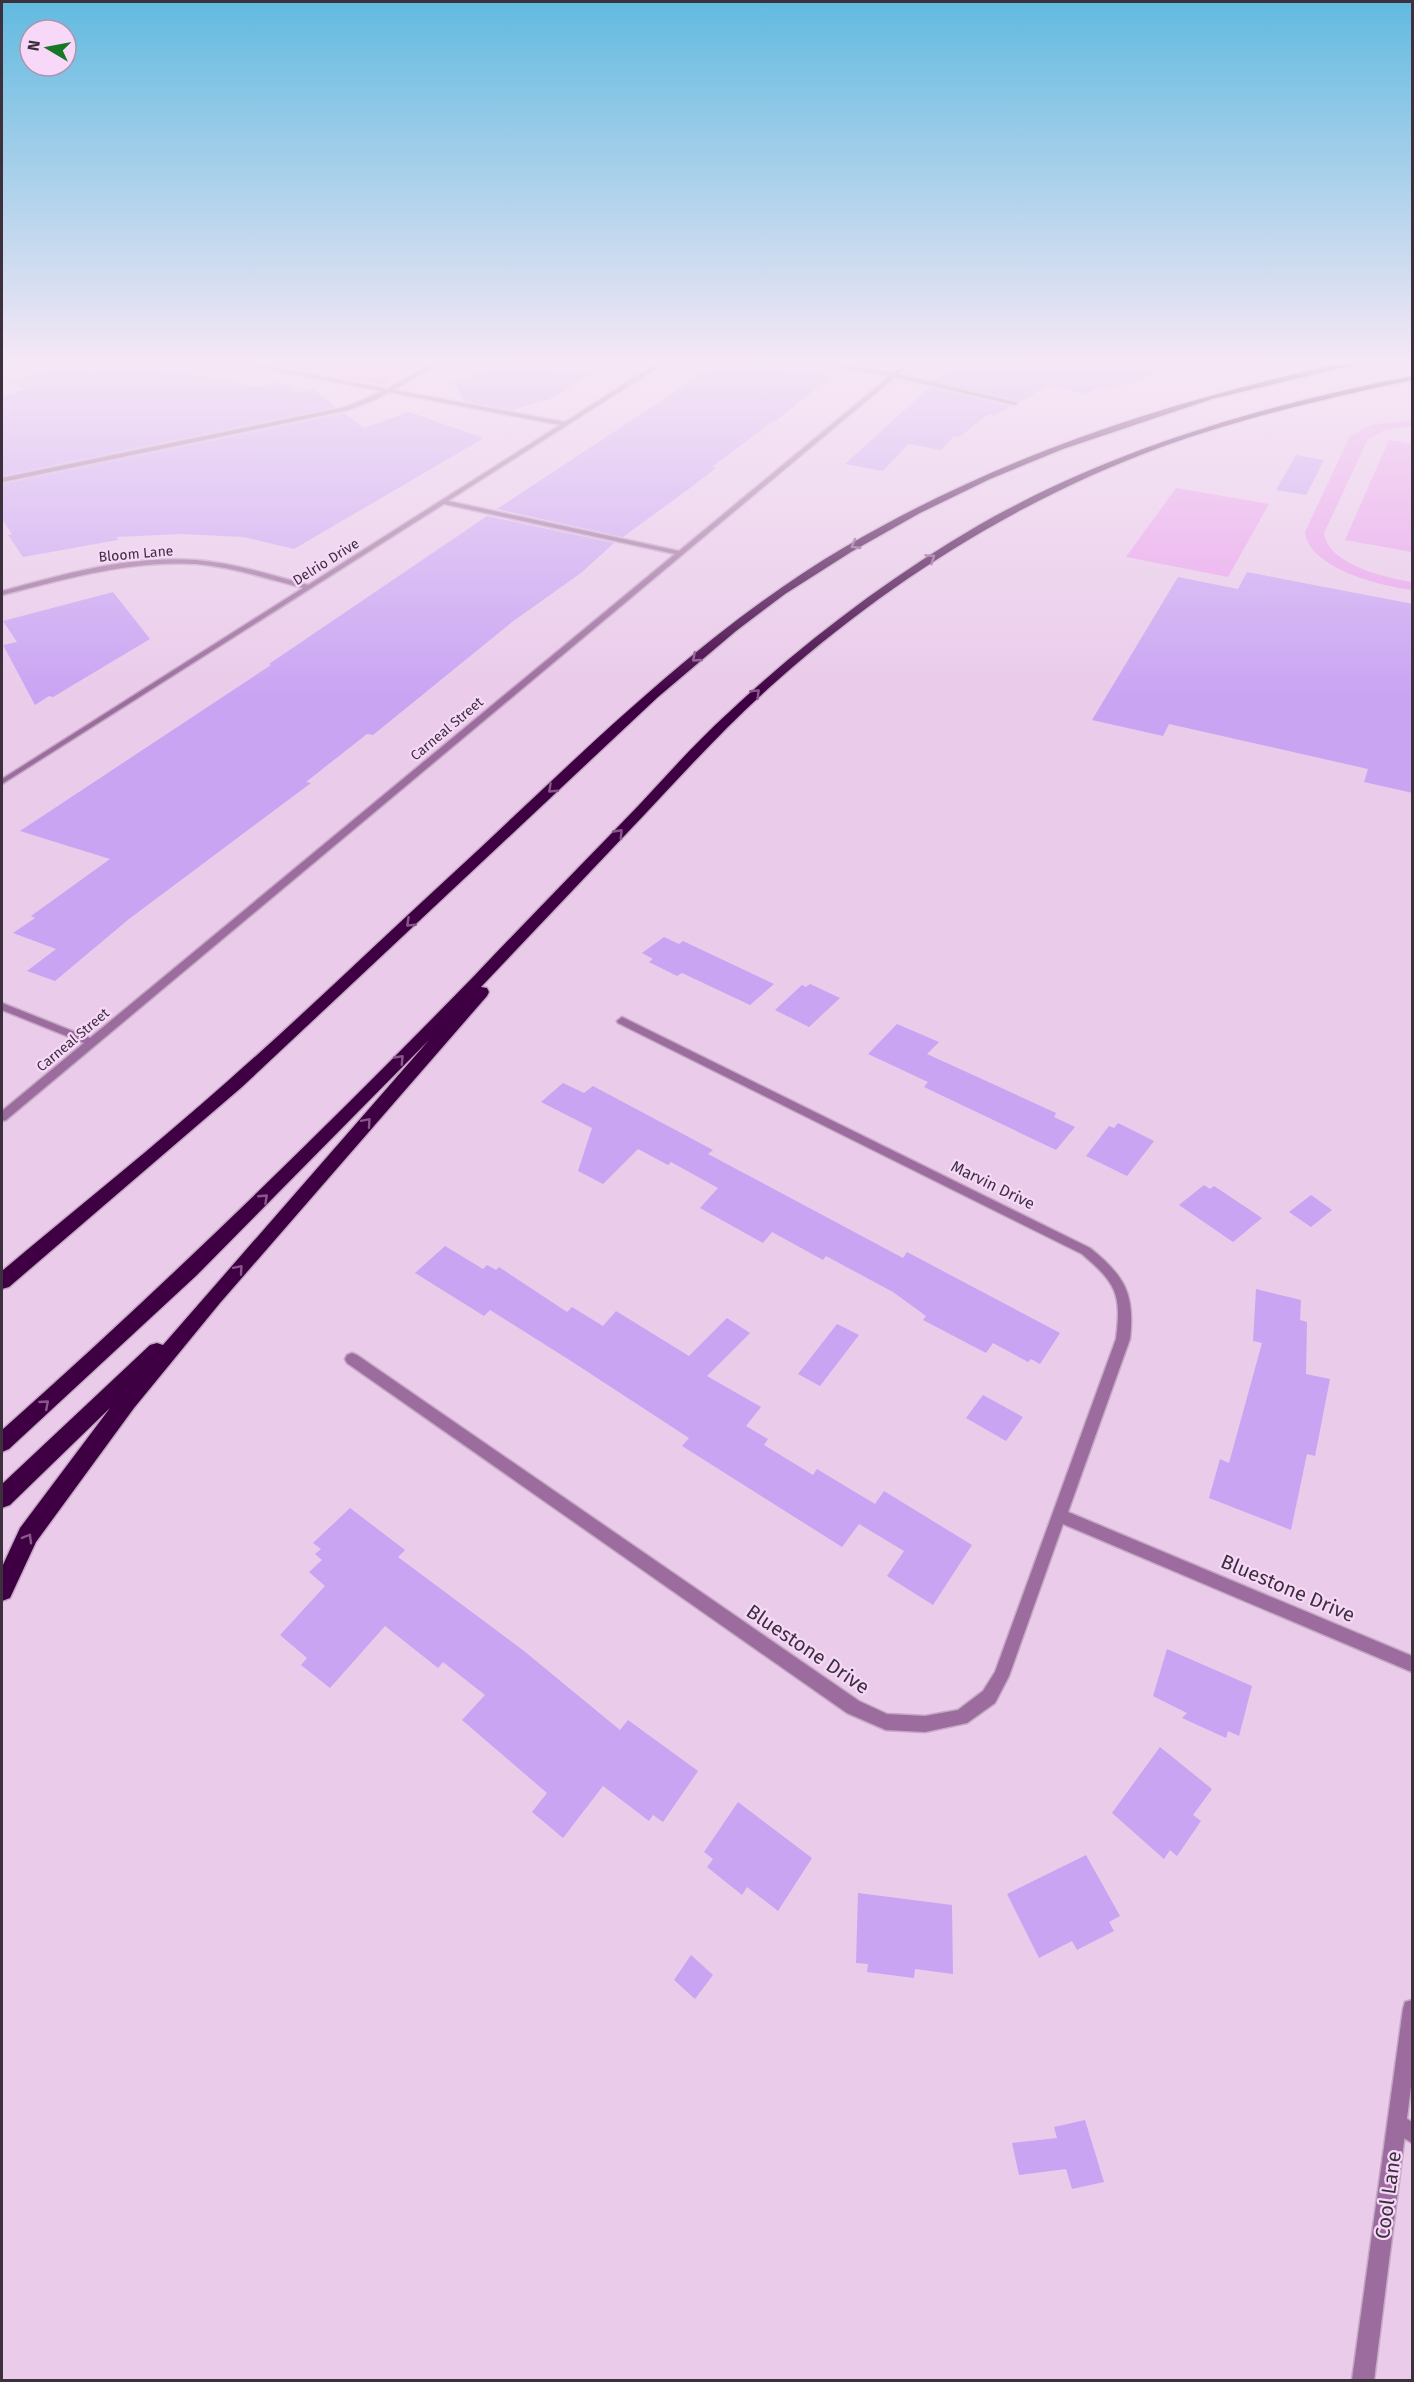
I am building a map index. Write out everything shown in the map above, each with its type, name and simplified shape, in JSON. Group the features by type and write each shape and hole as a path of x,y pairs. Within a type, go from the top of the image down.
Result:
{"highway":[{"path":"2,1282 236,1083 705,650 781,592 852,547 947,495 998,473"},
{"path":"2,1443 53,1398 275,1187 727,720 773,676 830,628 944,549 1028,501 1093,473"},
{"path":"2,1590 28,1535 127,1402 213,1298 489,983 579,875"},
{"path":"2,1498 213,1298"}],"street":[{"path":"2,480 35,473"},
{"name":"Delrio Drive","path":"2,782 488,473"},
{"name":"Carneal Street","path":"2,1117 775,473"},
{"path":"442,502 679,553"},
{"name":"Bloom Lane","path":"2,592 98,568 152,562 198,562 309,587"},
{"path":"2,1006 91,1042"},
{"name":"Marvin Drive","path":"622,1021 1014,1213 1086,1251 1106,1267 1121,1288 1128,1311 1123,1339 1060,1516"},
{"name":"Bluestone Drive","path":"351,1359 853,1707 886,1722 925,1724 961,1717 989,1696 1001,1676 1060,1516 1413,1664"},
{"name":"Cool Lane","path":"1363,2380 1405,2128 1413,2009"}],"shaded area":[{"path":"1333,473 1352,473 1324,533 1328,544 1336,554 1360,568 1412,582 1412,590 1366,580 1333,566 1319,556 1310,545 1305,532"},
{"path":"1374,473 1412,473 1412,552 1345,540"},
{"path":"1176,488 1269,504 1228,577 1126,557"}],"building":[{"path":"54,473 424,473 294,549 243,537 181,534 117,537 118,540 23,557 8,535 12,534 2,519 2,484"},
{"path":"551,473 709,473 623,537 497,509"},
{"path":"1286,473 1317,473 1306,495 1276,490"},
{"path":"487,516 614,543 581,573 512,622 373,735 367,734 306,782 311,783 129,919 55,981 27,971 56,949 13,933 35,918 31,916 110,859 20,831 271,665 269,664"},
{"path":"1247,572 1413,604 1413,793 1364,782 1368,769 1169,724 1163,736 1092,720 1178,577 1238,589"},
{"path":"113,592 150,639 53,697 49,696 35,705 3,645 17,642 3,621"},
{"path":"664,937 679,944 683,941 774,984 750,1005 682,973 677,976 649,962 653,959 642,953"},
{"path":"810,984 840,998 809,1027 775,1010 802,985 806,987"},
{"path":"897,1024 939,1042 927,1054 1056,1113 1054,1117 1075,1127 1056,1150 924,1087 928,1082 868,1054"},
{"path":"563,1083 584,1093 593,1086 713,1150 708,1154 903,1258 907,1252 1060,1333 1040,1364 1031,1359 1028,1362 993,1343 986,1353 923,1320 926,1316 893,1292 826,1256 823,1260 772,1232 763,1243 700,1208 718,1188 671,1162 668,1165 638,1149 603,1184 578,1171 592,1128 541,1102"},
{"path":"1118,1123 1154,1141 1127,1176 1086,1156 1109,1126 1114,1128"},
{"path":"1204,1185 1210,1189 1214,1186 1262,1218 1233,1242 1179,1205"},
{"path":"1311,1195 1332,1210 1311,1227 1289,1212"},
{"path":"445,1246 483,1269 487,1265 496,1270 499,1267 567,1312 572,1307 603,1326 616,1311 689,1356 727,1318 750,1333 707,1376 761,1407 746,1426 768,1439 764,1445 813,1475 817,1469 875,1504 884,1491 972,1545 933,1605 887,1576 904,1551 859,1524 842,1547 682,1446 689,1438 571,1361 490,1310 484,1316 415,1273"},
{"path":"1256,1289 1301,1300 1300,1320 1307,1322 1306,1374 1330,1379 1315,1456 1307,1454 1291,1530 1209,1498 1220,1459 1229,1463 1262,1343 1253,1341"},
{"path":"837,1324 859,1335 820,1386 798,1374"},
{"path":"983,1395 1023,1417 1006,1441 966,1418"},
{"path":"350,1508 405,1550 398,1557 524,1651 620,1730 628,1720 698,1771 663,1822 653,1815 649,1821 603,1786 563,1838 532,1812 547,1793 462,1720 485,1695 443,1662 438,1668 385,1626 330,1688 301,1665 307,1658 280,1635 325,1586 309,1572 322,1560 315,1554 321,1549 313,1543"},
{"path":"1167,1649 1252,1686 1239,1736 1228,1731 1226,1738 1182,1718 1187,1713 1153,1696"},
{"path":"1160,1747 1212,1789 1193,1815 1201,1821 1177,1856 1170,1850 1164,1859 1112,1813"},
{"path":"738,1802 812,1858 778,1911 747,1887 742,1895 707,1867 713,1859 704,1852"},
{"path":"1086,1855 1120,1916 1109,1922 1114,1931 1077,1950 1072,1941 1039,1958 1007,1894"},
{"path":"858,1893 952,1905 953,1974 915,1969 914,1978 867,1972 868,1964 856,1963"},
{"path":"691,1955 713,1975 695,1999 674,1980"},
{"path":"1085,2120 1104,2182 1072,2189 1066,2169 1019,2175 1012,2143 1057,2138 1054,2127"}]}
